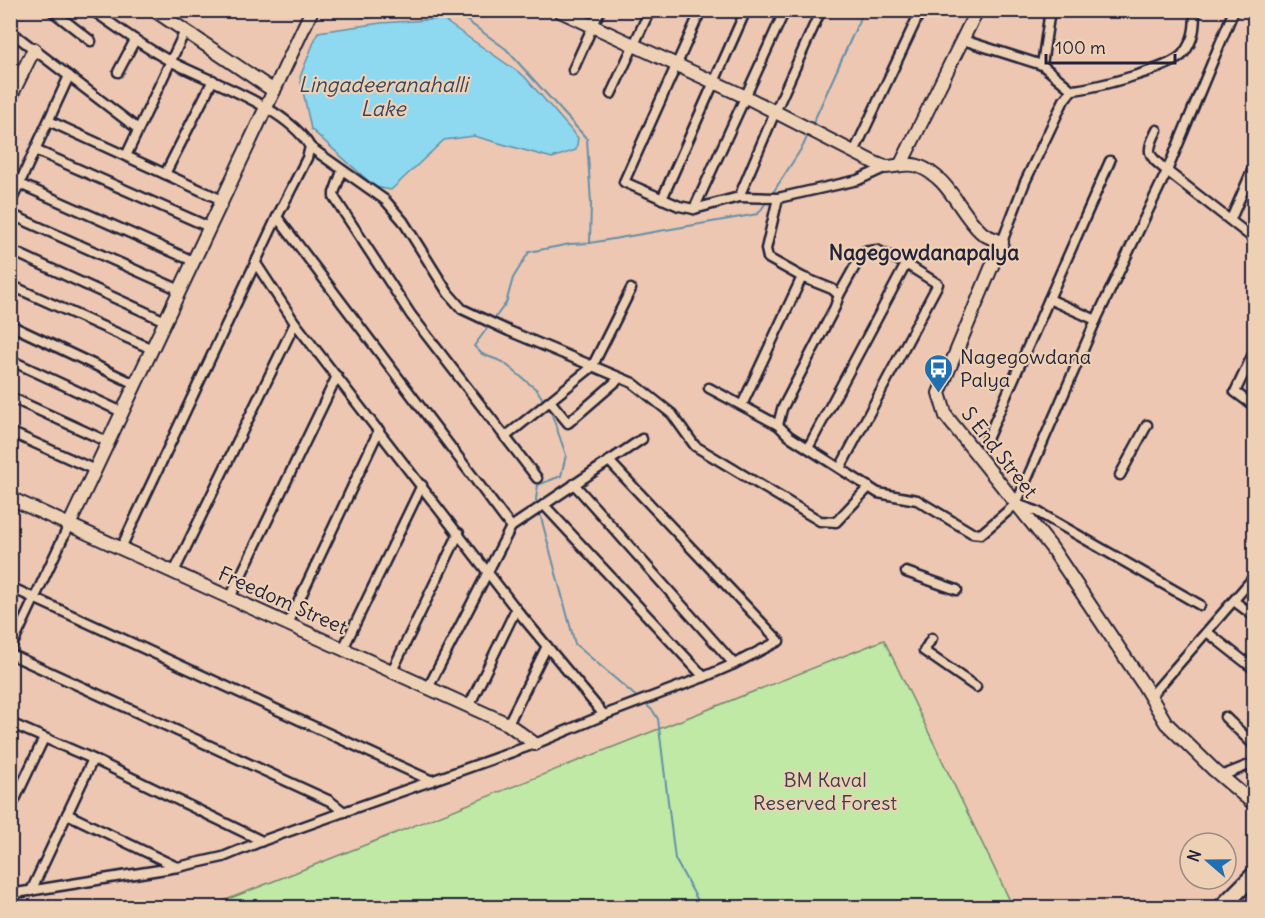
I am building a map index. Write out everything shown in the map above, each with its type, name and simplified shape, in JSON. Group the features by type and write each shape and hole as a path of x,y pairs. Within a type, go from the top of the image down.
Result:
{"highway":[{"path":"1221,908 1254,875"}],"street":[{"path":"51,10 91,41"},
{"path":"92,10 135,40 171,61 266,108 304,136 309,147 385,200 403,221 448,293 462,309 633,383 672,414 696,446 820,521 836,522 869,487"},
{"path":"154,10 273,91"},
{"path":"312,10 10,652 330,801 344,812"},
{"path":"558,10 746,97 886,167"},
{"path":"573,70 600,10"},
{"path":"611,94 650,10"},
{"path":"701,10 624,182 680,206 694,209 739,197 778,198 858,180 886,167 901,164 917,165 935,176 957,199 970,220 983,234 1002,242"},
{"path":"662,199 746,10"},
{"path":"694,209 785,10"},
{"path":"739,197 821,10"},
{"path":"854,152 921,10"},
{"path":"901,164 977,10"},
{"path":"1042,64 1050,10"},
{"path":"963,40 1042,64 1072,90 1089,88 1161,67 1182,56 1196,32 1195,10"},
{"path":"709,388 778,425 789,436 878,493 917,500 964,529 981,534 1016,504 1096,320 1167,171 1234,10"},
{"path":"10,31 138,129"},
{"path":"126,156 185,32"},
{"path":"118,72 135,40"},
{"path":"10,98 34,49"},
{"path":"10,204 69,76"},
{"path":"165,174 213,80"},
{"name":"S End Street","path":"1072,90 1025,182 939,393 946,416 1051,546 1166,723 1254,804"},
{"path":"48,121 222,200"},
{"path":"1157,130 1148,150 1150,157 1254,238"},
{"path":"121,549 255,262 307,158 309,147"},
{"path":"35,150 209,227"},
{"path":"984,446 1110,161"},
{"path":"1231,219 1254,166"},
{"path":"342,171 334,197 411,315 537,478"},
{"path":"20,184 193,261"},
{"path":"778,198 766,249 768,258 802,277 832,289 839,295"},
{"path":"10,214 180,290"},
{"path":"277,216 511,527"},
{"path":"10,250 165,321"},
{"path":"778,425 782,409 863,252 877,250 906,264 938,284 840,468"},
{"path":"255,262 296,322 516,609 604,715"},
{"path":"808,448 906,264"},
{"path":"742,405 802,277"},
{"path":"10,285 152,349"},
{"path":"505,437 592,367 631,289"},
{"path":"1049,299 1096,320"},
{"path":"174,573 296,322"},
{"path":"10,325 135,384"},
{"path":"1254,352 1235,393 1254,406"},
{"path":"10,360 122,412"},
{"path":"231,598 337,376"},
{"path":"550,401 568,423 620,378"},
{"path":"10,397 108,442"},
{"path":"1120,475 1146,425"},
{"path":"288,624 380,430"},
{"path":"10,432 95,470"},
{"path":"428,688 511,527 642,439"},
{"path":"10,894 178,867 223,857 535,744 704,677 779,641 609,461"},
{"path":"574,484 734,664"},
{"path":"343,649 422,485"},
{"name":"Freedom Street","path":"10,498 470,706 508,724 535,744"},
{"path":"1016,504 1036,511 1200,605"},
{"path":"544,505 704,677"},
{"path":"392,671 459,533"},
{"path":"906,572 957,590"},
{"path":"1150,697 1254,578"},
{"path":"10,587 432,781"},
{"path":"1234,601 1254,616"},
{"path":"470,706 516,609"},
{"path":"1207,632 1254,669"},
{"path":"932,638 924,651 976,687"},
{"path":"508,724 547,646"},
{"path":"1225,717 1254,745"},
{"path":"10,723 93,759 262,841"},
{"path":"10,810 44,738"},
{"path":"31,891 93,759"},
{"path":"1221,776 1254,763"},
{"path":"67,814 178,867"}],"green space":[{"name":"BM Kaval Reserved Forest","path":"884,640 1013,907 208,907"}],"water":[{"name":"Lingadeeranahalli Lake","path":"442,19 524,76 578,138 576,150 552,158 474,136 444,140 391,190 375,187 311,129 300,77 318,32 381,23"}],"waterway":[{"path":"337,10 336,13 369,18 404,10"},
{"path":"452,10 506,49 587,139 591,203 590,243 570,244 529,252 513,278 506,303 474,346 482,354 503,362 537,390 551,412 566,455 561,476 538,485 537,505"},
{"path":"813,123 864,10"},
{"path":"774,191 807,137"},
{"path":"590,243 758,214 765,204"},
{"path":"539,510 575,644 639,699"},
{"path":"643,702 658,719 675,859 702,908"}],"place":[{"name":"Nagegowdana Palya","path":"939,394"}],"district":[{"name":"Nagegowdanapalya","path":"924,252"}]}
